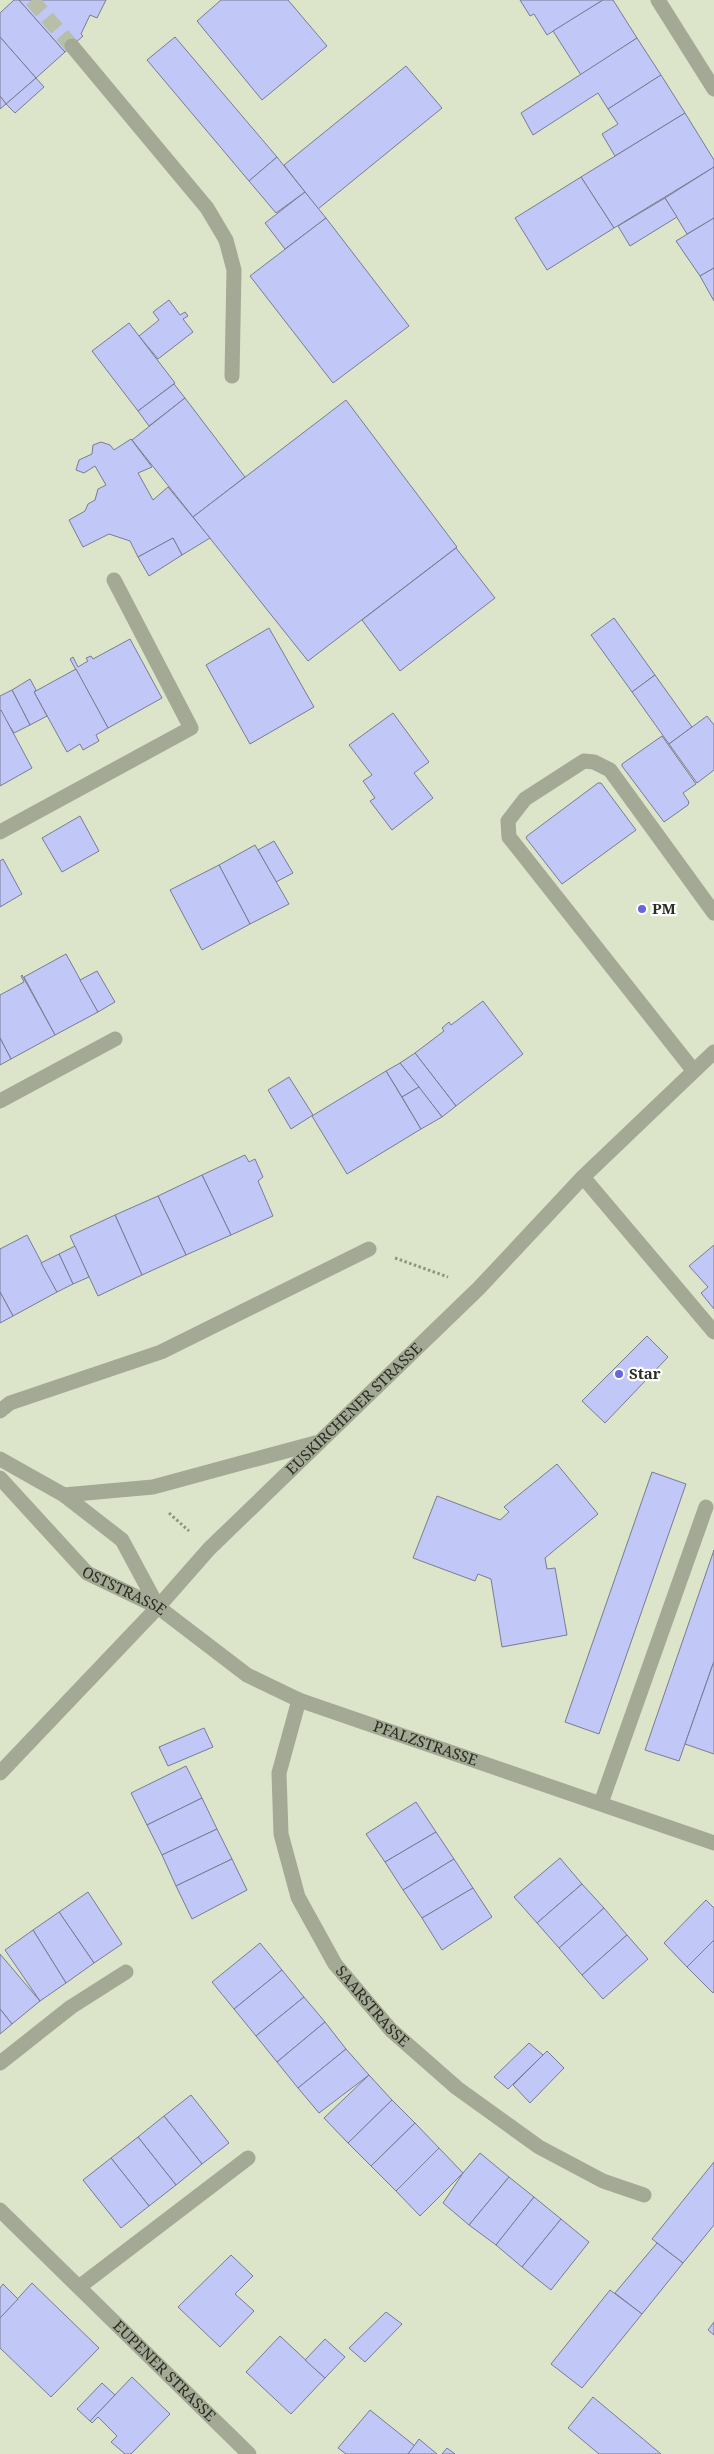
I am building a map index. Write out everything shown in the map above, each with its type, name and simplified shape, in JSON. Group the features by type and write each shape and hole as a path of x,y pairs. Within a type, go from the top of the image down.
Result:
{"street":[{"path":"658,0 714,89"},
{"path":"72,46 207,208 226,240 234,270 232,376"},
{"path":"0,832 191,728 114,580"},
{"path":"693,1070 509,837 508,821 525,799 584,761 594,762 610,770 714,913"},
{"path":"0,1101 115,1039"},
{"name":"EUSKIRCHENER STRASSE","path":"0,1773 158,1607 209,1549 479,1288 584,1177 693,1070 714,1052"},
{"path":"584,1177 714,1332"},
{"path":"0,1411 10,1403 161,1352 369,1249"},
{"path":"64,1495 153,1487 320,1441"},
{"name":"OSTSTRASSE","path":"0,1459 64,1495 122,1540 158,1607"},
{"name":"OSTSTRASSE","path":"0,1478 87,1573 158,1607"},
{"path":"600,1803 706,1507"},
{"name":"PFALZSTRASSE","path":"158,1607 247,1675 298,1700 714,1843"},
{"name":"SAARSTRASSE","path":"298,1700 279,1773 282,1834 298,1897 335,1964 390,2030 456,2088 539,2147 604,2181 644,2194"},
{"path":"0,2063 71,2007 126,1972"},
{"path":"78,2287 248,2158"},
{"name":"EUPENER STRASSE","path":"0,2210 249,2454"}],"path":[{"path":"369,1249 479,1288"},
{"path":"167,1510 209,1549"}],"building":[{"path":"14,0 19,0 65,52 36,78 0,37 0,13"},
{"path":"19,0 106,0 97,18 90,15 81,34 83,36 65,52"},
{"path":"221,0 288,0 327,46 262,100 197,21"},
{"path":"520,0 603,0 547,35 534,14 530,16"},
{"path":"603,0 613,0 637,38 581,75 553,31"},
{"path":"0,37 36,78 6,104 0,96"},
{"path":"175,37 277,157 249,181 147,60"},
{"path":"637,38 661,75 608,109 598,93 533,135 521,113"},
{"path":"406,66 442,108 318,209 284,165"},
{"path":"661,75 685,113 615,156 602,134 618,124 608,109"},
{"path":"36,78 44,87 15,113 6,104"},
{"path":"0,96 6,104 0,109"},
{"path":"685,113 714,160 714,167 614,228 581,177"},
{"path":"277,157 305,192 276,213 249,181"},
{"path":"714,167 714,218 687,234 665,198"},
{"path":"581,177 614,228 547,270 515,218"},
{"path":"305,192 326,218 285,249 265,223"},
{"path":"665,198 677,217 630,246 618,226"},
{"path":"326,218 409,326 333,383 250,276"},
{"path":"714,218 714,268 700,276 676,241"},
{"path":"714,268 714,301 700,276"},
{"path":"169,300 180,315 185,312 188,316 183,319 193,332 158,359 139,336 159,320 153,312"},
{"path":"129,323 175,383 138,411 92,351"},
{"path":"174,384 185,398 149,426 138,411"},
{"path":"185,398 245,477 193,517 132,440"},
{"path":"346,400 457,547 308,661 193,517"},
{"path":"131,439 152,467 138,473 153,500 168,487 210,538 182,555 173,538 138,557 130,541 109,534 83,547 69,520 85,511 88,504 95,500 98,489 106,485 95,466 84,473 76,470 79,460 92,454 93,445 101,442 110,445 114,450"},
{"path":"173,538 182,555 149,576 138,557"},
{"path":"456,548 495,598 400,671 362,620"},
{"path":"614,618 655,675 632,692 591,635"},
{"path":"269,628 314,707 250,744 206,665"},
{"path":"130,639 162,698 108,728 70,659 73,657 78,667 88,661 86,658 91,656 93,659"},
{"path":"76,669 108,728 96,735 99,741 83,750 80,744 67,752 34,692"},
{"path":"655,675 692,727 669,744 632,692"},
{"path":"30,679 36,690 34,692 47,716 30,725 12,690"},
{"path":"12,690 30,725 14,733 0,711 0,696"},
{"path":"0,711 32,768 0,786"},
{"path":"393,713 429,762 414,773 433,798 392,830 370,801 375,798 363,781 372,775 349,745"},
{"path":"707,716 714,725 714,770 697,783 669,744"},
{"path":"662,736 696,784 683,793 689,802 688,805 664,822 622,766 622,764"},
{"path":"598,783 601,783 636,830 562,884 526,838"},
{"path":"80,816 99,851 62,872 42,838"},
{"path":"274,841 293,873 276,882 258,850"},
{"path":"255,845 289,904 250,924 219,865"},
{"path":"3,859 22,894 0,907 0,861"},
{"path":"219,865 250,924 202,950 170,890"},
{"path":"66,954 98,1012 55,1035 24,977"},
{"path":"97,971 115,1002 98,1012 80,980"},
{"path":"22,975 55,1035 11,1059 0,1038 0,995 24,982"},
{"path":"483,1001 523,1054 456,1106 415,1053 444,1031 442,1028 449,1022 451,1025"},
{"path":"0,1038 11,1059 0,1065"},
{"path":"415,1053 456,1106 442,1117 400,1063"},
{"path":"400,1063 419,1087 402,1097 386,1071"},
{"path":"386,1071 421,1129 347,1174 312,1116"},
{"path":"289,1077 313,1115 291,1129 268,1090"},
{"path":"419,1087 442,1117 421,1129 402,1097"},
{"path":"245,1155 249,1162 255,1159 263,1177 258,1181 273,1216 231,1235 202,1175"},
{"path":"202,1175 231,1235 186,1255 158,1196"},
{"path":"158,1196 186,1255 142,1275 115,1215"},
{"path":"115,1215 142,1275 98,1296 70,1236"},
{"path":"27,1235 57,1292 13,1316 0,1292 0,1249"},
{"path":"714,1245 714,1309 701,1293 708,1287 689,1266"},
{"path":"75,1246 89,1277 73,1284 59,1254"},
{"path":"59,1254 73,1284 57,1292 41,1263"},
{"path":"0,1292 13,1316 0,1323"},
{"path":"647,1336 668,1357 605,1423 582,1401"},
{"path":"557,1464 598,1514 545,1558 547,1569 555,1568 567,1635 502,1647 491,1579 478,1574 475,1581 413,1558 437,1496 500,1520 509,1512 504,1507"},
{"path":"652,1472 686,1484 599,1734 565,1722"},
{"path":"714,1550 714,1661 679,1761 645,1750"},
{"path":"714,1664 714,1754 685,1744"},
{"path":"204,1728 213,1747 168,1766 159,1747"},
{"path":"186,1766 202,1798 147,1825 131,1793"},
{"path":"202,1798 217,1829 162,1855 147,1825"},
{"path":"416,1802 436,1832 385,1862 366,1834"},
{"path":"217,1829 232,1859 176,1886 162,1855"},
{"path":"436,1832 454,1859 403,1890 385,1862"},
{"path":"560,1858 582,1884 537,1923 514,1897"},
{"path":"232,1859 247,1890 192,1919 176,1886"},
{"path":"454,1859 473,1888 422,1918 403,1890"},
{"path":"582,1884 604,1908 559,1948 537,1923"},
{"path":"473,1888 492,1917 442,1950 422,1918"},
{"path":"88,1892 122,1944 94,1963 59,1912"},
{"path":"706,1900 714,1908 714,1940 687,1967 664,1943"},
{"path":"604,1908 627,1935 582,1975 559,1948"},
{"path":"59,1912 94,1963 66,1983 33,1930"},
{"path":"33,1930 66,1983 40,2001 5,1950"},
{"path":"627,1935 648,1959 603,1999 582,1975"},
{"path":"714,1940 714,1991 713,1993 687,1967"},
{"path":"260,1943 282,1970 234,2009 212,1982"},
{"path":"0,1954 40,2001 12,2024 0,2009"},
{"path":"282,1970 304,1997 256,2036 234,2009"},
{"path":"304,1997 325,2022 277,2062 256,2036"},
{"path":"0,2009 12,2024 0,2034"},
{"path":"325,2022 346,2049 298,2088 277,2062"},
{"path":"529,2043 543,2055 508,2089 494,2077"},
{"path":"346,2049 369,2075 319,2113 298,2088"},
{"path":"547,2051 564,2068 530,2103 513,2085"},
{"path":"369,2075 392,2100 348,2143 324,2118"},
{"path":"191,2095 229,2143 202,2164 164,2116"},
{"path":"392,2100 415,2123 371,2166 348,2143"},
{"path":"164,2116 202,2164 176,2185 138,2137"},
{"path":"415,2123 439,2148 396,2191 371,2166"},
{"path":"138,2137 176,2185 149,2206 111,2158"},
{"path":"439,2148 463,2173 420,2216 396,2191"},
{"path":"480,2153 509,2177 469,2225 443,2203 463,2173"},
{"path":"111,2158 149,2206 121,2228 83,2180"},
{"path":"714,2162 714,2225 683,2263 652,2239"},
{"path":"509,2177 534,2197 496,2245 469,2225"},
{"path":"534,2197 561,2219 522,2267 496,2245"},
{"path":"561,2219 589,2242 551,2290 522,2267"},
{"path":"657,2243 683,2263 642,2314 615,2293"},
{"path":"231,2255 253,2276 235,2294 254,2311 220,2347 178,2307"},
{"path":"32,2283 99,2348 51,2397 0,2348 0,2318"},
{"path":"3,2284 18,2299 0,2318 0,2288"},
{"path":"610,2290 642,2314 582,2388 551,2364"},
{"path":"386,2312 402,2324 365,2362 349,2348"},
{"path":"714,2322 714,2335 708,2330"},
{"path":"280,2336 325,2378 291,2414 246,2372"},
{"path":"325,2339 345,2357 325,2378 305,2360"},
{"path":"132,2377 170,2414 131,2454 125,2454 111,2442 117,2436 98,2417 92,2423 90,2421"},
{"path":"102,2383 115,2395 90,2421 77,2409"},
{"path":"593,2397 661,2454 599,2454 568,2428"},
{"path":"370,2410 415,2446 408,2454 346,2454 338,2448"},
{"path":"419,2439 437,2454 408,2454"},
{"path":"447,2448 455,2454 442,2454"}],"tunnel":[{"path":"32,0 72,46"}],"place":[{"name":"PM","path":"642,909"},
{"name":"Star","path":"619,1374"}]}
